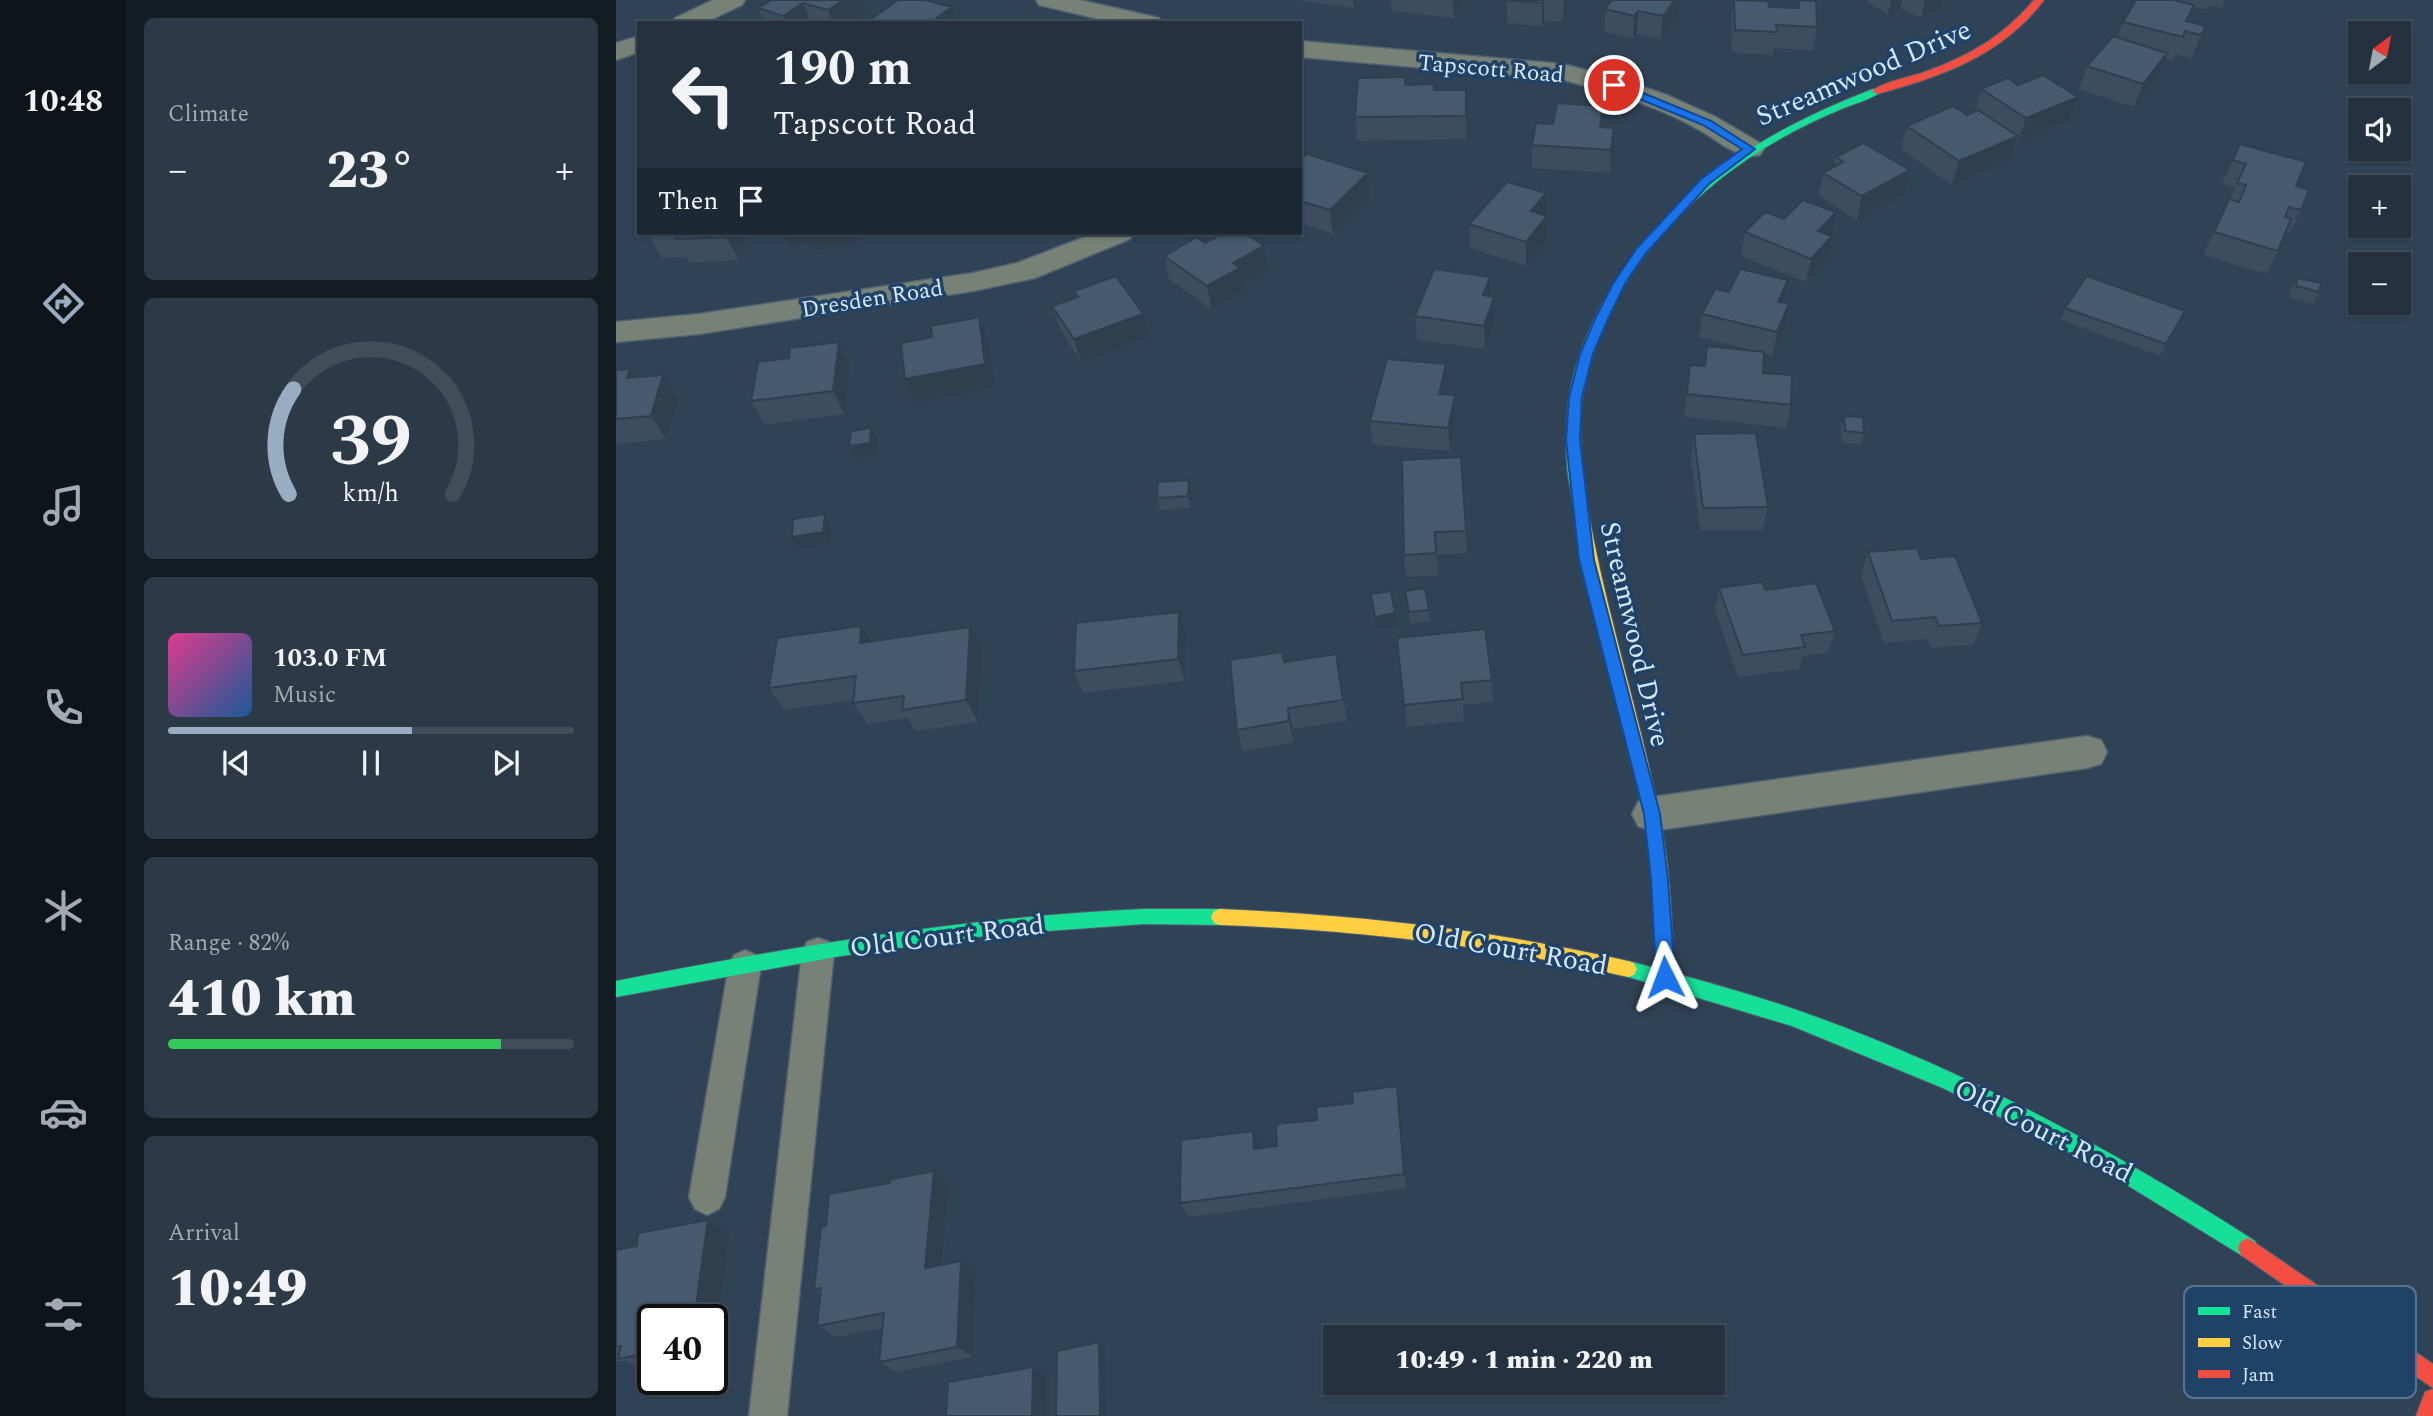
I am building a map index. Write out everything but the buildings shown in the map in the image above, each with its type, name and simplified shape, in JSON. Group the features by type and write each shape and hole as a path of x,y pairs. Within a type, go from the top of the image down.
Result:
{"main road":[{"name":"Streamwood Drive","path":"1665,977 1660,879 1652,814 1586,560 1573,440 1576,397 1587,354 1620,282 1641,251 1705,182 1750,149 1856,99 1956,64 1998,43 2021,25 2039,0"},
{"name":"Old Court Road","path":"616,989 818,952 925,936 1058,921 1212,917 1362,925 1516,945 1665,977 1815,1025 1949,1080 2094,1153 2250,1248 2304,1286"},
{"name":"Old Court Road","path":"2416,1365 2433,1377"},
{"path":"2427,1416 2433,1400"}],"street":[{"path":"688,21 733,0"},
{"path":"1048,0 1141,21"},
{"path":"616,52 637,44"},
{"name":"Tapscott Road","path":"1302,53 1563,72 1614,85 1658,101 1707,123 1750,149"},
{"name":"Dresden Road","path":"616,332 699,324 973,282 1025,271 1115,235"},
{"path":"1652,814 2087,752"}],"lane":[{"path":"768,1416 818,952"},
{"path":"707,1197 745,965"}],"traffic: fast":[{"path":"1578,492 1573,424 1580,375 1598,325 1633,263 1660,229 1690,198 1723,171 1796,125 1877,91"},
{"path":"616,989 916,936 1068,920 1220,917"},
{"path":"1628,969 1792,1017 1950,1081 2027,1118 2102,1159 2248,1248"}],"traffic: slow":[{"path":"1578,492 1593,577 1636,744 1654,829 1661,884 1665,977"},
{"path":"1220,917 1323,922 1426,932 1578,957 1628,969"}],"traffic: jam":[{"path":"1877,91 1946,68 1987,49 2023,20 2039,0"},
{"path":"2248,1248 2302,1286"},
{"path":"2416,1365 2433,1377"},
{"path":"2427,1416 2433,1400"}],"route":[{"path":"1614,85 1707,123 1750,149 1705,182 1673,213 1641,251 1620,282 1601,319 1587,354 1576,397 1573,440 1586,560 1652,814 1660,879 1665,977"}]}
